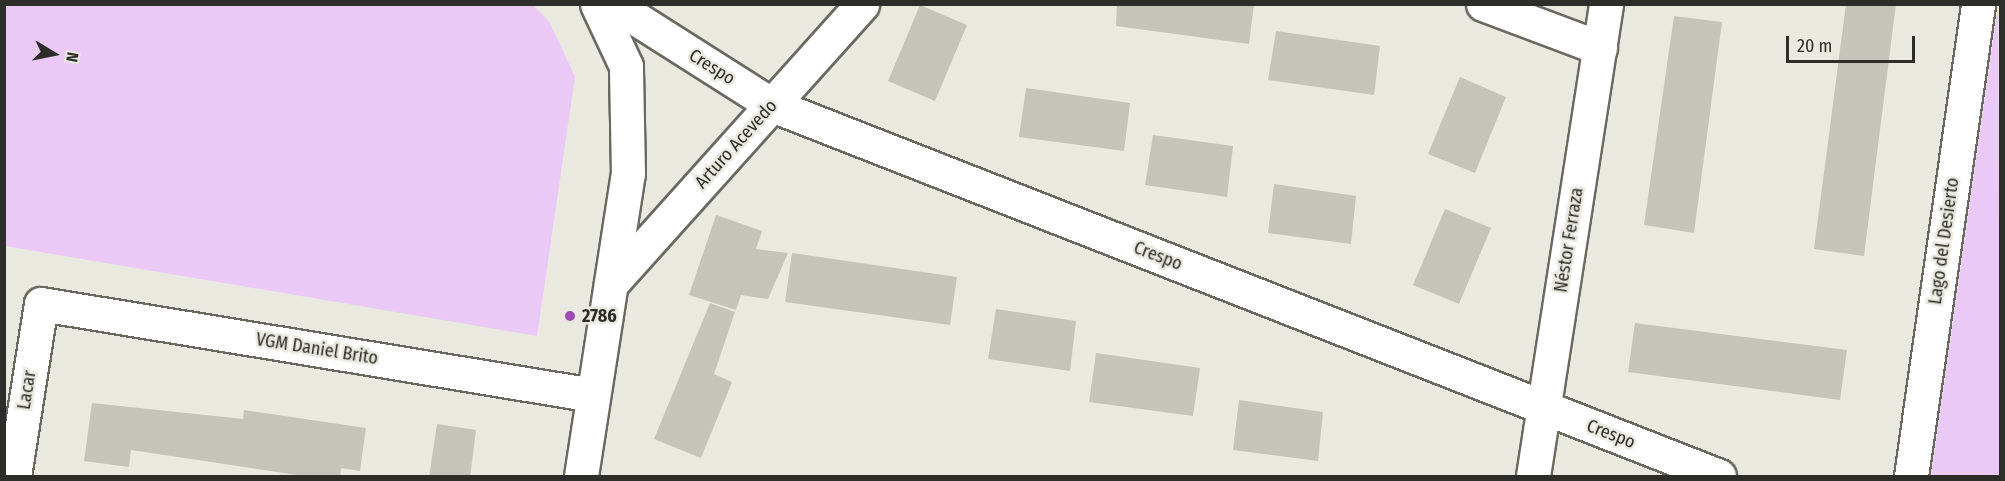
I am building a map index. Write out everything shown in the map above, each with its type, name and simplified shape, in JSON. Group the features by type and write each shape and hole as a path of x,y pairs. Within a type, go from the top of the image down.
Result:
{"street":[{"path":"581,477 628,174 626,66 597,4"},
{"name":"Crespo","path":"613,4 772,105 1719,477"},
{"name":"Arturo Acevedo","path":"611,284 862,4"},
{"path":"1483,4 1600,48"},
{"name":"Néstor Ferraza","path":"1533,477 1606,4"},
{"name":"Lago del Desierto","path":"1911,477 1978,4"},
{"name":"VGM Daniel Brito","path":"41,304 593,394"},
{"name":"Lacar","path":"14,477 41,304"}],"shaded area":[{"path":"4,5 533,5 550,23 575,77 537,336 5,246"},
{"path":"1998,5 2000,476 1931,476"}],"building":[{"path":"1117,4 1254,4 1249,44 1116,26"},
{"path":"1846,4 1896,4 1864,256 1814,249"},
{"path":"920,5 967,25 935,101 888,81"},
{"path":"1674,16 1722,22 1694,233 1644,225"},
{"path":"1276,31 1380,46 1374,95 1268,80"},
{"path":"1460,77 1506,97 1475,173 1428,154"},
{"path":"1026,88 1130,103 1124,151 1019,137"},
{"path":"1153,135 1233,146 1227,197 1145,185"},
{"path":"1274,184 1356,196 1351,244 1268,233"},
{"path":"1445,209 1491,228 1459,304 1413,285"},
{"path":"716,215 762,231 756,249 788,253 768,299 741,295 736,310 689,295"},
{"path":"792,253 957,277 950,325 785,302"},
{"path":"710,303 735,312 714,374 732,382 701,458 654,439"},
{"path":"996,309 1076,321 1070,371 988,359"},
{"path":"1635,323 1847,350 1840,400 1628,372"},
{"path":"1096,353 1200,368 1193,416 1089,402"},
{"path":"1239,400 1323,412 1318,461 1233,450"},
{"path":"92,403 243,419 244,410 366,428 360,471 341,468 340,477 310,477 131,450 129,467 84,461"},
{"path":"437,424 476,430 470,477 429,477"}],"place":[{"name":"2786","path":"570,316"}]}
